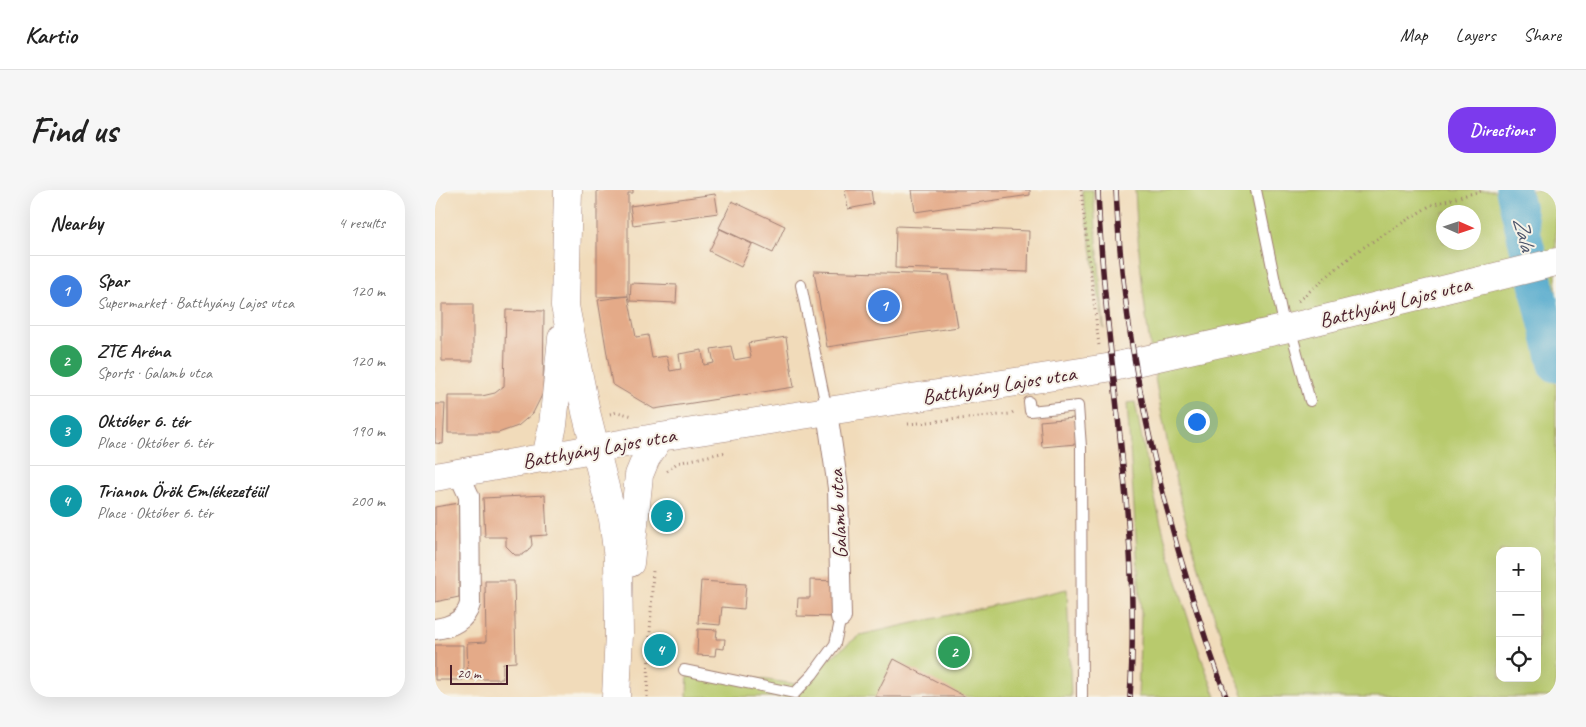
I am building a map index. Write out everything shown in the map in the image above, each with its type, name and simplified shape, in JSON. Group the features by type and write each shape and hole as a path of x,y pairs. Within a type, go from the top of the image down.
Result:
{"street":[{"path":"547,458 553,425 565,306 568,190"},
{"name":"Batthyány Lajos utca","path":"447,475 660,437 1090,371 1285,321 1329,318 1556,262"},
{"path":"565,306 580,385 613,519 617,558 619,634 616,697"},
{"name":"Galamb utca","path":"827,412 838,488 841,617"},
{"path":"619,634 629,572 637,485 646,458 660,437"},
{"path":"435,629 453,624 461,619 469,610 470,604 469,496 447,475"}],"lane":[{"path":"1256,190 1285,321 1310,401"},
{"path":"801,285 827,412"},
{"path":"1029,402 1030,411 1078,406 1081,447 1083,697"},
{"path":"684,670 795,693 813,674 835,644 841,617"}],"path":[{"path":"1081,190 1100,354"},
{"path":"1285,321 1356,252 1431,205 1484,190"},
{"path":"663,473 677,463 734,451"},
{"path":"647,697 653,568"}],"green space":[{"path":"1082,190 1093,190 1104,329"},
{"path":"1135,190 1556,190 1556,697 1244,697 1221,636 1183,511 1156,384 1146,320"},
{"path":"1135,402 1150,477 1168,551 1190,625 1216,697 1138,697 1141,613 1127,403"},
{"path":"1067,589 1071,697 687,697 688,669 796,684 860,635"}],"building":[{"path":"597,190 633,190 633,193 628,193 628,296 597,297"},
{"path":"845,190 871,190 873,204 848,209"},
{"path":"912,190 1030,190 1030,195 915,212"},
{"path":"715,194 718,213 633,225 630,206"},
{"path":"732,201 785,226 773,253 719,228"},
{"path":"896,226 1029,231 1028,272 895,268"},
{"path":"720,229 752,244 741,267 709,251"},
{"path":"814,271 949,275 958,327 827,347"},
{"path":"631,283 677,285 676,303 630,301"},
{"path":"628,296 636,337 648,335 652,358 667,356 670,371 681,369 679,354 702,350 704,365 714,363 711,349 731,346 734,360 751,357 748,343 786,337 794,387 654,409 612,384 598,300"},
{"path":"442,304 473,304 473,361 442,361"},
{"path":"506,310 544,311 543,393 533,413 518,426 498,433 448,433 448,396 482,396 495,393 504,386"},
{"path":"435,404 445,404 443,444 435,443"},
{"path":"1074,418 1076,444 1042,447 1040,421"},
{"path":"545,495 547,535 531,536 532,545 528,551 522,555 515,555 506,546 506,537 485,537 483,498"},
{"path":"459,503 459,597 435,602 435,507"},
{"path":"810,580 837,581 836,617 797,616 798,598 810,598"},
{"path":"485,581 514,581 516,662 503,663 503,679 468,679 467,643 486,642"},
{"path":"701,581 746,584 744,609 722,607 720,625 698,623"},
{"path":"698,629 717,630 716,639 725,639 724,649 716,648 715,656 697,655"},
{"path":"435,645 463,645 463,680 435,680"},
{"path":"894,659 966,697 875,697"}],"waterway":[{"name":"Zala","path":"1513,190 1556,365"}],"railway":[{"path":"1098,190 1107,317 1127,506 1132,633 1130,697"},
{"path":"1116,190 1120,254 1128,318 1152,447 1185,574 1226,697"}],"place":[{"name":"Spar","path":"884,306"},
{"name":"Október 6. tér","path":"667,516"},
{"name":"Trianon Örök Emlékezetéül","path":"660,650"},
{"name":"ZTE Aréna","path":"954,652"}]}
